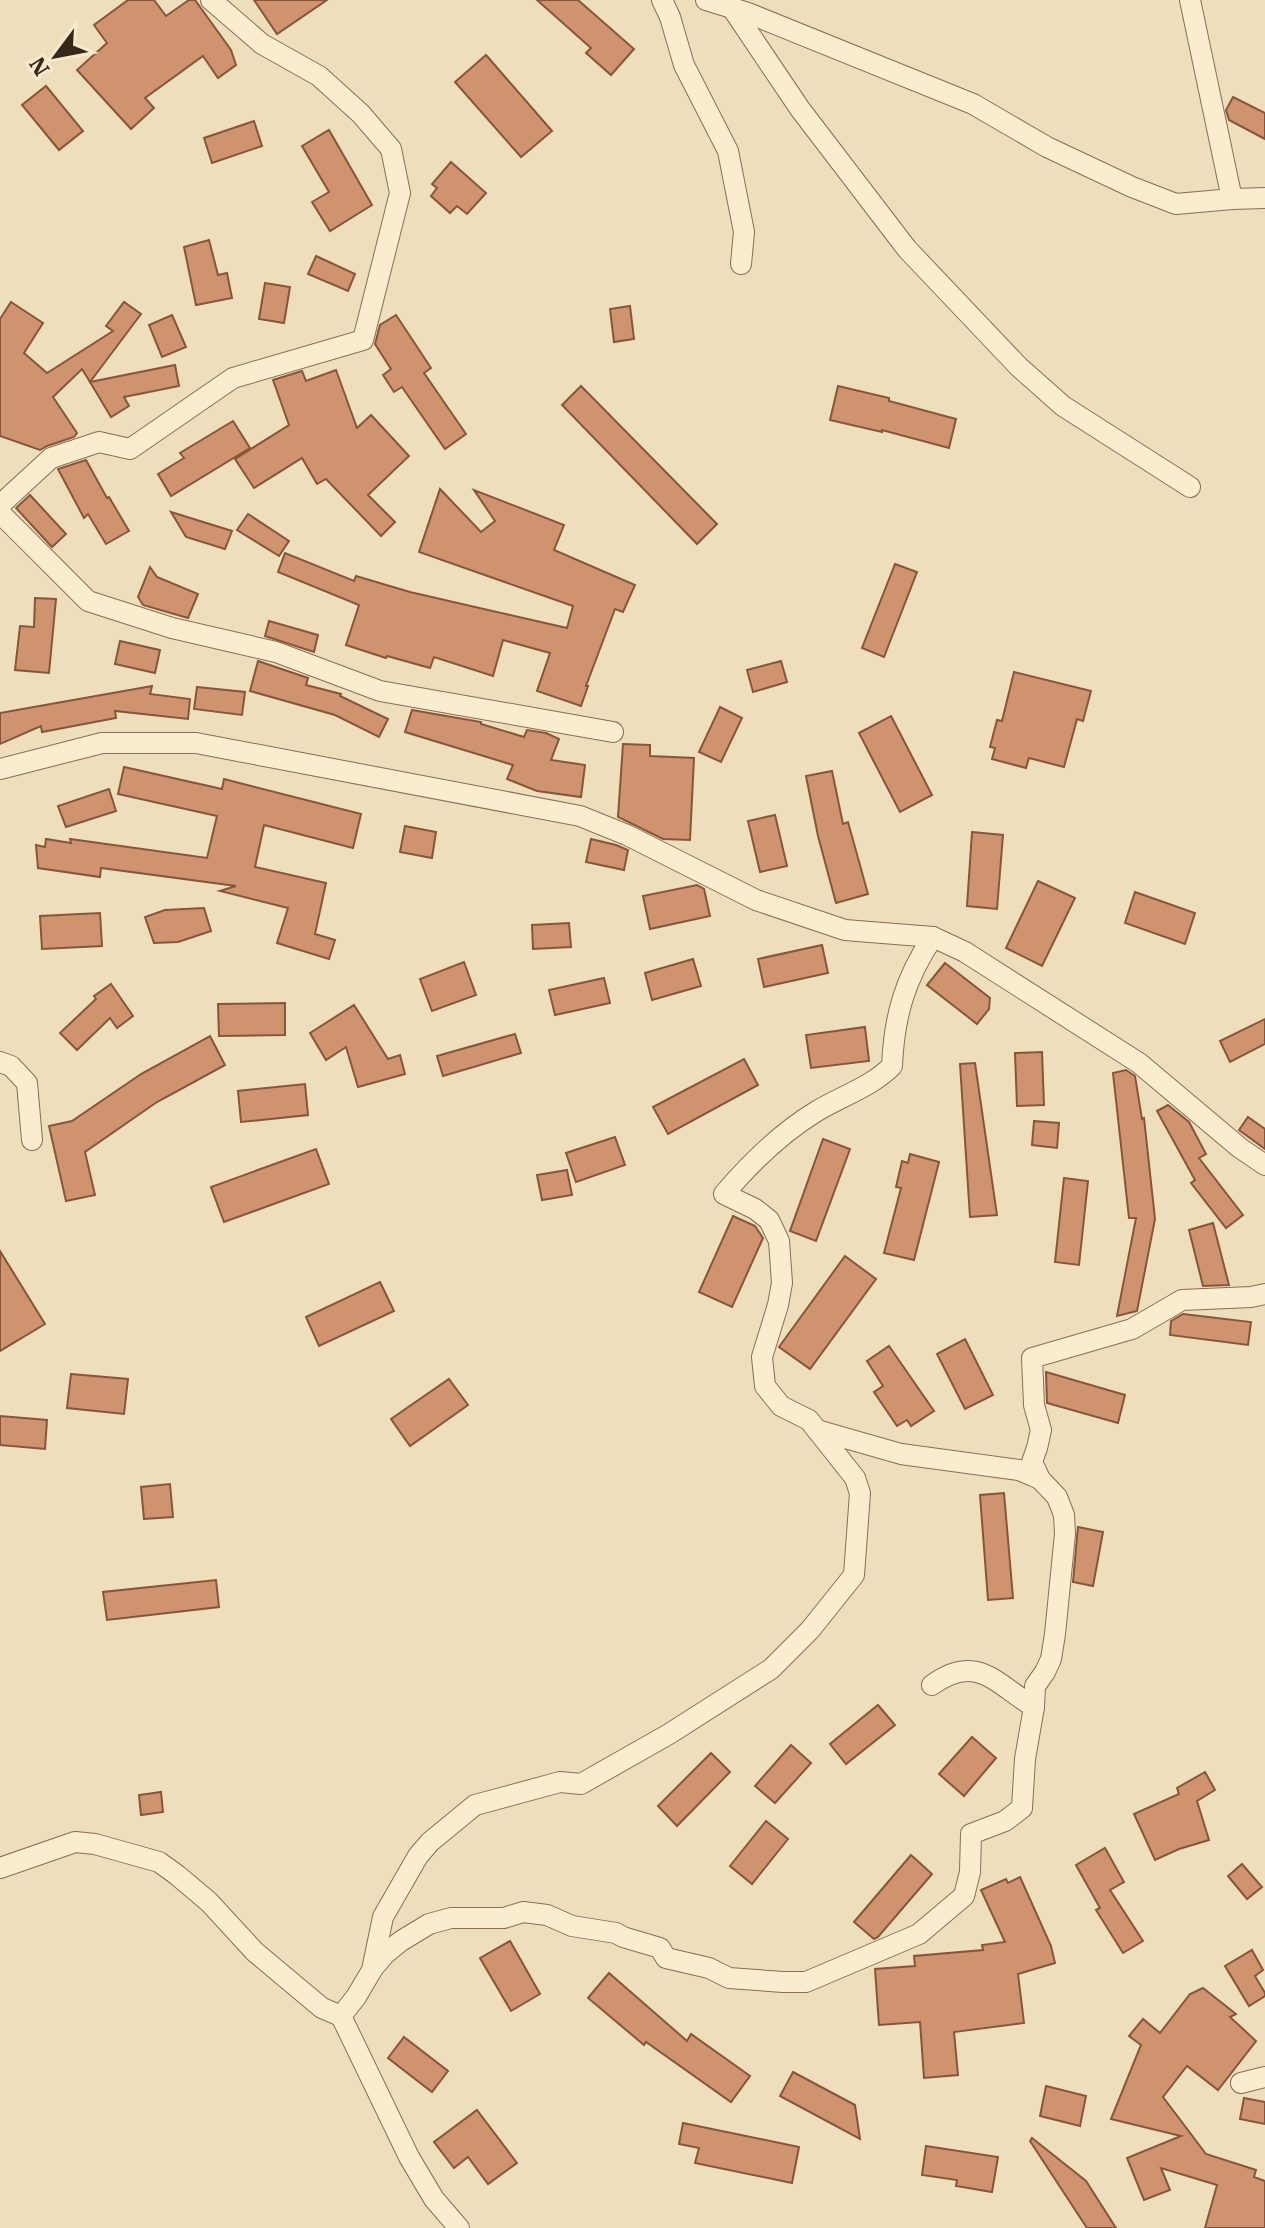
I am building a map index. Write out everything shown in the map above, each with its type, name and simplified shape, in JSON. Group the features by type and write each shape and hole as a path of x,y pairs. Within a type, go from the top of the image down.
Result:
{"street":[{"path":"0,505 51,458 99,442 130,449 233,378 363,340 400,193 391,149 361,114 319,76 262,44 211,0"},
{"path":"662,0 684,65 728,151 744,232 741,264"},
{"path":"706,0 763,18 973,104 1047,147 1176,204 1265,198"},
{"path":"1190,0 1232,199"},
{"path":"732,8 800,109 907,249 1009,356 1063,406 1190,487"},
{"path":"0,513 88,601 172,628 276,652 380,691 613,732"},
{"path":"0,769 102,743 196,743 580,816 627,835 756,900 845,930 933,937 965,952 1139,1063 1240,1148 1265,1165"},
{"path":"372,1970 383,1917 418,1856 430,1842 475,1805 560,1782 581,1784 669,1734 771,1669 810,1630 854,1575 860,1493 855,1478 809,1420 781,1406 765,1386 762,1357 782,1283 779,1241 769,1220 755,1209 724,1194 750,1162 782,1136 816,1111 881,1077 892,1066 894,1031 905,990 918,959 933,937"},
{"path":"0,1062 11,1066 27,1083 32,1140"},
{"path":"341,2016 385,1954 429,1924 451,1918 504,1918 523,1912 547,1915 572,1926 616,1933 660,1948 666,1958 709,1968 729,1978 783,1982 806,1982 919,1934 964,1896 970,1872 971,1834 1005,1821 1022,1808 1035,1686 1051,1659 1065,1534 1064,1515 1057,1497 1040,1479 1032,1462 1041,1430 1034,1405 1032,1358 1132,1329 1182,1300 1265,1294"},
{"path":"817,1430 901,1454 1019,1470 1040,1479"},
{"path":"932,1685 957,1670 971,1670 989,1676 1034,1707"},
{"path":"0,1868 75,1842 95,1844 159,1862 177,1875 209,1902 255,1952 322,2008 341,2016 409,2157 434,2199 459,2228"},
{"path":"1241,2083 1265,2077"}],"building":[{"path":"128,0 154,0 166,16 189,0 195,0 231,50 236,65 218,78 203,56 145,98 154,108 131,129 77,70 107,43 94,25"},
{"path":"254,0 327,0 277,34"},
{"path":"537,0 578,0 634,49 611,75 586,53 591,48"},
{"path":"486,55 552,131 521,157 455,82"},
{"path":"46,86 83,131 59,150 22,105"},
{"path":"1233,97 1265,113 1265,139 1229,120 1226,110"},
{"path":"254,121 262,146 212,163 204,138"},
{"path":"329,130 372,205 330,231 312,202 329,192 302,146"},
{"path":"451,162 486,193 467,214 457,206 450,213 431,196 437,188 432,184"},
{"path":"209,240 218,275 227,273 232,298 196,305 184,247"},
{"path":"316,256 355,274 348,291 308,274"},
{"path":"265,283 290,287 284,323 259,319"},
{"path":"11,302 43,323 24,353 47,373 113,331 106,326 124,302 141,314 90,382 82,369 53,397 77,433 40,450 0,436 0,319"},
{"path":"630,306 634,339 614,342 610,309"},
{"path":"172,315 186,347 162,357 149,325"},
{"path":"396,315 431,368 424,373 466,434 445,449 402,387 394,392 383,375 391,369 375,344 380,325"},
{"path":"175,365 179,386 124,397 129,406 111,417 90,382"},
{"path":"336,370 357,428 371,415 409,456 368,495 395,522 381,536 326,479 317,484 302,458 254,488 235,459 289,425 273,380 302,371 306,381"},
{"path":"581,386 717,524 697,544 562,405"},
{"path":"838,386 956,419 949,448 830,420"},
{"path":"233,421 250,448 171,496 158,474 184,458 180,453"},
{"path":"86,460 129,531 106,544 88,514 84,518 58,469"},
{"path":"440,489 481,532 495,521 474,490 564,525 554,550 635,585 623,612 615,609 581,706 537,691 550,653 503,640 493,676 434,657 430,668 346,645 359,605 278,572 285,553 354,581 356,576 410,592 567,628 573,606 419,552"},
{"path":"30,495 66,534 52,547 16,508"},
{"path":"171,512 232,531 225,549 186,537"},
{"path":"248,514 289,541 279,556 237,530"},
{"path":"895,564 917,572 884,657 862,648"},
{"path":"150,567 157,577 198,594 188,618 143,605 138,597"},
{"path":"35,598 56,599 49,673 15,670 20,626 34,627"},
{"path":"269,621 318,635 314,652 265,636"},
{"path":"120,641 160,650 155,673 115,664"},
{"path":"258,661 308,678 306,685 341,694 388,719 379,737 335,715 250,691"},
{"path":"781,661 787,682 753,692 747,670"},
{"path":"1014,672 1091,691 1083,721 1077,719 1064,767 1029,758 1026,768 992,759 995,748 990,747 997,720 1002,721"},
{"path":"152,686 150,694 190,699 188,719 115,711 116,718 42,732 41,726 0,744 0,713"},
{"path":"197,687 245,692 242,715 194,709"},
{"path":"720,707 742,718 721,762 699,752"},
{"path":"412,710 481,722 524,737 527,730 559,739 551,760 585,765 581,797 537,791 507,779 513,765 405,732"},
{"path":"891,716 932,795 900,812 859,733"},
{"path":"623,744 650,745 650,756 694,758 690,840 663,839 618,817"},
{"path":"124,767 222,789 224,779 361,814 353,848 264,825 255,867 326,883 315,934 335,940 329,959 277,943 288,908 220,891 236,886 101,868 100,877 38,868 36,845 45,847 46,839 71,843 70,839 207,858 217,816 118,794"},
{"path":"832,771 843,824 848,822 868,894 836,903 806,776"},
{"path":"109,789 116,811 66,827 58,806"},
{"path":"775,815 787,866 760,872 748,821"},
{"path":"405,826 436,832 432,858 400,852"},
{"path":"972,832 1003,835 997,909 967,906"},
{"path":"591,839 628,850 624,870 586,862"},
{"path":"1038,881 1075,898 1042,966 1006,948"},
{"path":"697,885 704,889 710,916 650,929 643,896"},
{"path":"1135,892 1195,913 1185,944 1125,923"},
{"path":"204,908 211,931 178,942 154,943 145,917 165,910"},
{"path":"100,913 102,946 42,949 40,916"},
{"path":"569,923 571,947 533,949 532,925"},
{"path":"822,945 828,973 764,987 758,959"},
{"path":"693,959 701,986 652,1000 645,973"},
{"path":"464,962 476,995 432,1011 420,979"},
{"path":"945,963 990,998 989,1009 977,1024 927,985"},
{"path":"604,978 610,1003 555,1015 549,990"},
{"path":"111,984 133,1016 117,1028 110,1018 77,1050 60,1033 96,999 94,996"},
{"path":"285,1003 285,1035 219,1036 218,1004"},
{"path":"354,1005 388,1059 400,1055 405,1074 358,1087 346,1047 326,1060 310,1033"},
{"path":"1265,1019 1265,1044 1230,1062 1220,1041"},
{"path":"865,1027 869,1061 811,1068 806,1035"},
{"path":"515,1034 521,1053 443,1076 437,1056"},
{"path":"210,1036 225,1065 157,1102 85,1152 95,1195 66,1201 49,1126 72,1121 141,1074"},
{"path":"1042,1052 1044,1105 1017,1106 1015,1053"},
{"path":"744,1059 758,1085 668,1134 653,1107"},
{"path":"975,1063 997,1215 970,1217 960,1064"},
{"path":"1126,1070 1135,1076 1144,1118 1155,1219 1137,1311 1117,1316 1136,1218 1129,1218 1113,1073"},
{"path":"305,1084 308,1115 241,1122 238,1091"},
{"path":"1168,1105 1189,1122 1206,1154 1199,1158 1243,1215 1226,1228 1191,1183 1195,1180 1157,1111"},
{"path":"1248,1117 1265,1129 1265,1149 1239,1130"},
{"path":"1034,1121 1059,1123 1057,1148 1032,1145"},
{"path":"615,1137 625,1165 576,1182 566,1153"},
{"path":"823,1139 850,1149 816,1241 790,1231"},
{"path":"316,1149 329,1184 224,1222 211,1187"},
{"path":"910,1154 939,1162 914,1260 884,1253 901,1188 896,1187 902,1161 908,1163"},
{"path":"567,1170 572,1195 542,1200 537,1175"},
{"path":"1064,1178 1088,1181 1079,1265 1055,1262"},
{"path":"733,1216 755,1226 763,1238 732,1307 699,1292"},
{"path":"1213,1223 1229,1285 1203,1286 1189,1230"},
{"path":"0,1251 45,1324 0,1351"},
{"path":"845,1256 876,1279 810,1369 779,1347"},
{"path":"380,1282 394,1311 319,1346 306,1317"},
{"path":"1183,1314 1251,1322 1248,1345 1170,1335 1171,1321"},
{"path":"965,1339 993,1395 965,1409 937,1354"},
{"path":"889,1346 934,1411 911,1426 907,1420 897,1426 874,1392 883,1386 867,1361"},
{"path":"1046,1372 1125,1395 1118,1423 1047,1403"},
{"path":"71,1374 128,1379 124,1414 67,1408"},
{"path":"449,1379 468,1405 410,1446 391,1419"},
{"path":"0,1416 47,1420 45,1449 0,1445"},
{"path":"170,1484 173,1517 144,1519 141,1487"},
{"path":"1004,1493 1013,1598 988,1600 980,1495"},
{"path":"1078,1527 1103,1532 1093,1586 1073,1582"},
{"path":"216,1580 219,1607 107,1620 103,1592"},
{"path":"878,1705 895,1725 846,1764 830,1744"},
{"path":"972,1737 996,1758 964,1796 939,1774"},
{"path":"791,1745 811,1763 775,1803 755,1786"},
{"path":"711,1753 730,1772 677,1826 658,1806"},
{"path":"1205,1772 1215,1790 1197,1801 1209,1840 1155,1860 1134,1814 1179,1794 1177,1788"},
{"path":"161,1792 163,1812 141,1815 139,1795"},
{"path":"766,1821 788,1839 752,1884 730,1866"},
{"path":"1105,1848 1124,1882 1110,1890 1143,1941 1123,1953 1096,1910 1100,1908 1076,1865"},
{"path":"911,1855 932,1874 874,1939 854,1922"},
{"path":"1242,1864 1262,1887 1247,1899 1228,1876"},
{"path":"1020,1877 1051,1946 1055,1963 1018,1974 1024,2023 954,2032 958,2075 924,2078 920,2022 879,2025 875,1969 915,1966 914,1956 983,1950 982,1945 1005,1942 981,1890 1006,1879 1008,1883"},
{"path":"510,1941 540,1994 511,2011 480,1958"},
{"path":"1252,1950 1263,1970 1255,1976 1265,1996 1249,2006 1225,1966"},
{"path":"609,1973 687,2041 691,2034 750,2076 731,2102 646,2042 644,2045 588,1998"},
{"path":"1203,1988 1236,2014 1230,2017 1256,2041 1218,2090 1187,2066 1163,2097 1206,2154 1256,2170 1254,2177 1265,2181 1265,2228 1205,2228 1217,2185 1161,2168 1170,2190 1144,2200 1127,2158 1181,2136 1111,2119 1141,2045 1129,2036 1143,2019 1160,2033 1190,1994"},
{"path":"404,2037 448,2071 432,2092 388,2058"},
{"path":"793,2072 855,2105 860,2139 780,2096"},
{"path":"1046,2086 1086,2096 1080,2126 1040,2116"},
{"path":"1244,2098 1265,2102 1265,2124 1240,2119"},
{"path":"477,2110 517,2163 488,2184 468,2157 454,2168 434,2142"},
{"path":"683,2123 799,2147 792,2183 695,2163 699,2148 679,2144"},
{"path":"1032,2138 1086,2181 1116,2228 1087,2228 1030,2141"},
{"path":"926,2146 998,2157 992,2192 956,2186 957,2180 922,2175"}]}
